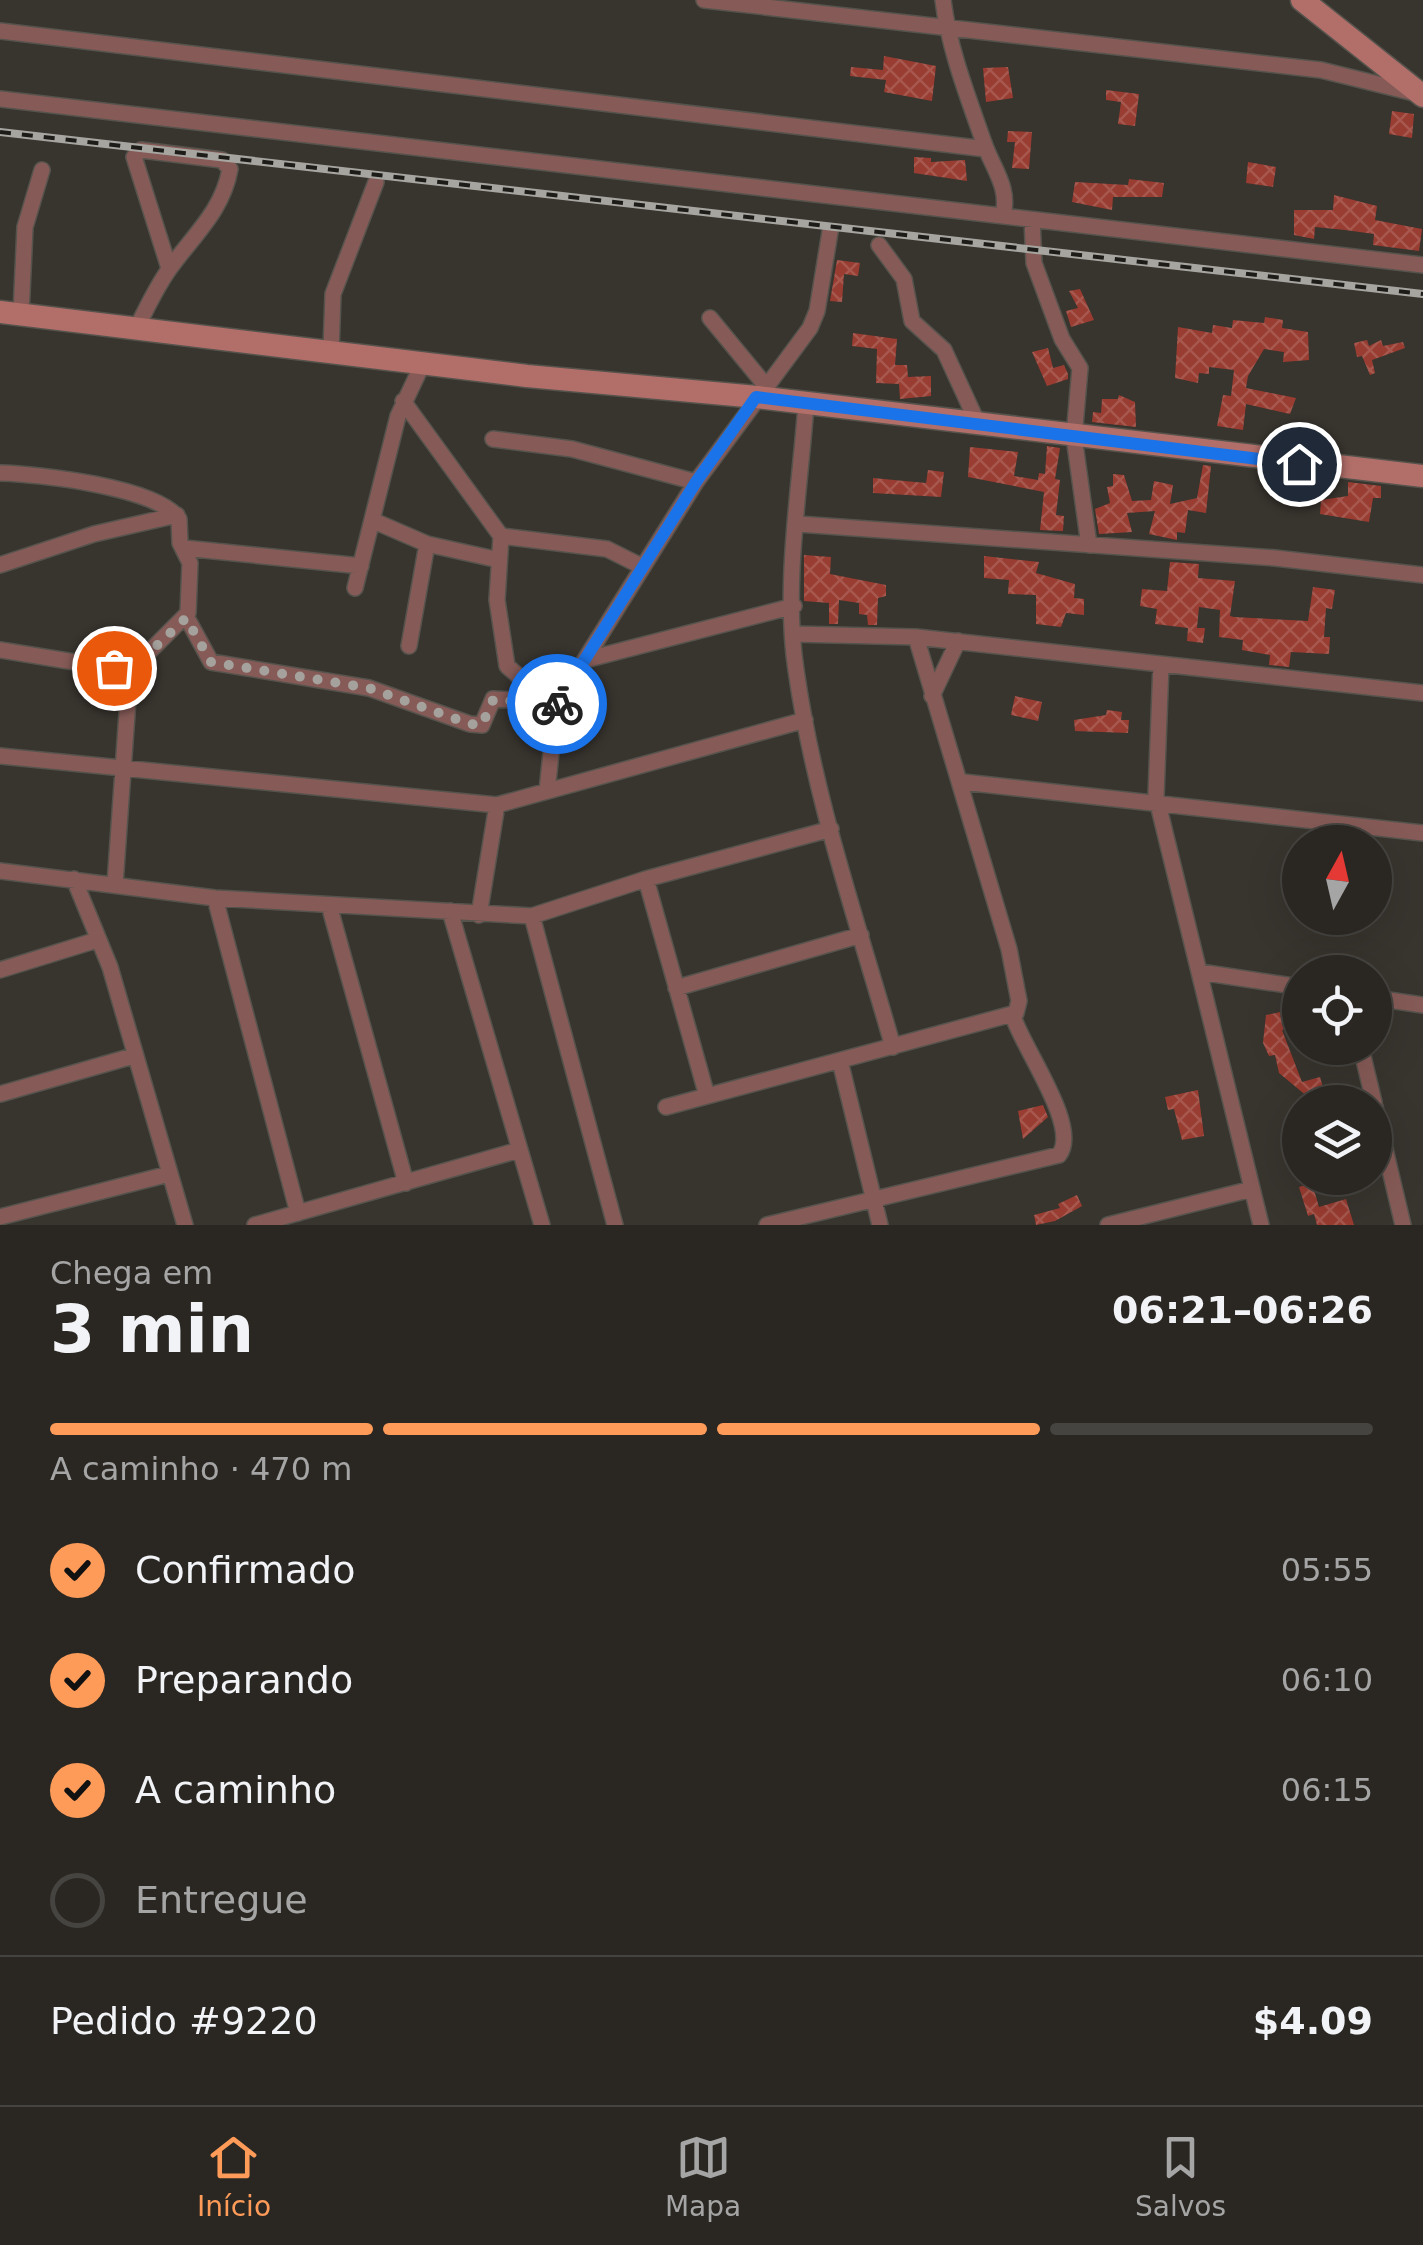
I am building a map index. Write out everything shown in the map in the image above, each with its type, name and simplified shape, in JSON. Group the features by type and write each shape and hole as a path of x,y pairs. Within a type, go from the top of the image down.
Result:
{"street":[{"path":"704,0 1322,70 1422,95"},
{"path":"943,0 946,28 986,149 1006,193 1004,216"},
{"path":"1302,0 1422,95"},
{"path":"0,30 986,149"},
{"path":"0,99 1423,266"},
{"path":"137,327 170,268 213,215 227,188 230,164 203,156 140,150 134,157 170,268"},
{"path":"42,170 25,227 10,313 423,363 761,392 806,404 979,426 1423,476"},
{"path":"331,351 333,294 376,182"},
{"path":"1032,220 1034,264 1062,339 1080,368 1074,438 1089,545"},
{"path":"547,791 551,704 585,660 696,482 798,348 817,311 830,232"},
{"path":"879,245 904,279 912,321 944,350 979,426"},
{"path":"710,318 761,392"},
{"path":"354,588 403,401 423,363"},
{"path":"403,401 501,536 497,600 507,666 505,699"},
{"path":"806,404 793,634 806,720 831,829 893,1046"},
{"path":"492,439 572,450 696,482"},
{"path":"0,474 46,476 114,490 161,503 177,514 190,563 186,618 206,657 218,664 369,688 470,724 482,725 490,701 551,704"},
{"path":"0,565 94,534 177,514"},
{"path":"374,521 427,544 499,560"},
{"path":"798,524 1423,575"},
{"path":"501,536 606,549 643,567"},
{"path":"409,646 427,544"},
{"path":"184,548 361,566"},
{"path":"585,660 794,606"},
{"path":"115,884 130,671 186,618"},
{"path":"793,634 916,637 1423,692"},
{"path":"666,1108 1013,1016 1019,1007 1018,987 963,782 916,637"},
{"path":"932,696 958,642"},
{"path":"0,650 130,671"},
{"path":"1161,664 1155,784 1260,1225"},
{"path":"507,666 551,704"},
{"path":"0,756 497,805 806,720"},
{"path":"963,782 1423,833"},
{"path":"478,916 497,805"},
{"path":"0,871 214,898 450,911 478,916 532,916 646,879 831,829"},
{"path":"74,879 110,967 184,1225"},
{"path":"646,879 707,1096"},
{"path":"214,898 298,1213"},
{"path":"329,905 406,1183"},
{"path":"450,911 542,1225"},
{"path":"532,916 616,1225"},
{"path":"676,988 861,935"},
{"path":"0,970 97,940"},
{"path":"1200,972 1282,984"},
{"path":"1392,1000 1423,1005"},
{"path":"767,1225 1064,1150 1065,1140 1050,1086 1025,1050 1013,1016"},
{"path":"0,1094 133,1056"},
{"path":"840,1061 880,1225"},
{"path":"255,1225 519,1150"},
{"path":"0,1217 168,1174"},
{"path":"1392,1179 1403,1225"},
{"path":"1108,1225 1252,1189"}],"building":[{"path":"884,56 936,66 932,101 884,92 886,80 850,76 851,67 883,70"},
{"path":"1008,67 1013,98 986,102 983,68"},
{"path":"1106,90 1139,94 1135,126 1118,124 1121,102 1106,100"},
{"path":"1392,111 1414,114 1412,138 1389,134"},
{"path":"1008,131 1032,132 1029,169 1012,168 1015,142 1007,142"},
{"path":"914,157 931,158 931,162 965,160 967,181 914,173"},
{"path":"1248,162 1276,167 1273,187 1246,183"},
{"path":"1129,179 1164,183 1162,197 1113,197 1112,210 1072,202 1075,182 1128,185"},
{"path":"1334,195 1377,206 1375,220 1422,229 1419,251 1373,245 1374,234 1345,230 1315,227 1314,239 1294,235 1294,210 1333,210"},
{"path":"837,260 860,263 858,276 844,274 842,302 830,301"},
{"path":"1080,289 1094,320 1071,327 1066,311 1078,308 1069,291"},
{"path":"1265,317 1283,320 1282,328 1308,332 1309,360 1283,362 1284,352 1264,349 1248,376 1246,388 1296,398 1290,414 1246,404 1243,430 1217,426 1223,395 1231,396 1234,370 1209,367 1209,374 1199,373 1198,383 1175,378 1178,327 1212,333 1213,325 1232,328 1233,320 1264,323"},
{"path":"853,333 897,339 895,365 907,365 908,377 931,376 931,396 900,399 899,384 876,383 877,349 852,346"},
{"path":"1367,340 1369,346 1381,340 1383,346 1403,342 1405,348 1372,360 1375,373 1370,375 1362,356 1357,357 1354,343"},
{"path":"1048,348 1053,368 1064,365 1068,379 1047,386 1032,352"},
{"path":"1119,395 1135,402 1136,427 1092,422 1093,412 1101,413 1102,399 1118,399"},
{"path":"1047,446 1060,448 1055,479 1060,480 1056,515 1064,516 1063,531 1040,530 1044,492 968,477 970,447 1018,452 1014,476 1038,480 1039,473 1045,474"},
{"path":"1203,465 1211,466 1206,513 1188,510 1185,533 1177,532 1177,540 1149,534 1155,511 1127,513 1132,532 1099,534 1095,509 1110,503 1107,487 1113,486 1113,474 1124,475 1132,501 1151,500 1154,481 1173,485 1170,504 1197,498"},
{"path":"928,470 944,472 941,497 873,493 873,478 926,483"},
{"path":"1348,482 1381,486 1381,498 1373,498 1369,522 1320,514 1321,500 1348,496"},
{"path":"804,555 831,557 830,574 886,585 886,596 878,598 877,625 868,625 867,615 859,614 859,603 839,600 838,624 829,624 829,603 804,601"},
{"path":"984,556 1039,562 1036,573 1075,584 1074,598 1084,599 1084,615 1066,613 1061,627 1036,624 1036,595 1008,594 1009,580 984,578"},
{"path":"1170,562 1199,564 1198,578 1235,581 1230,616 1234,617 1308,621 1313,587 1335,590 1332,609 1326,608 1324,637 1330,637 1329,654 1291,652 1289,667 1269,665 1270,655 1242,650 1243,640 1219,637 1220,610 1199,607 1197,628 1205,628 1203,643 1187,641 1188,628 1155,624 1157,609 1140,606 1142,589 1167,591"},
{"path":"1015,696 1042,702 1038,721 1011,715"},
{"path":"1107,710 1122,712 1121,720 1129,720 1128,733 1075,731 1074,720 1106,715"},
{"path":"1282,1012 1282,1065 1295,1065 1302,1082 1320,1077 1322,1085 1293,1085 1279,1073 1275,1055 1269,1056 1263,1043 1266,1015"},
{"path":"1198,1090 1204,1136 1182,1140 1174,1109 1168,1110 1165,1097"},
{"path":"1043,1105 1048,1117 1023,1139 1018,1111"},
{"path":"1077,1195 1082,1206 1055,1221 1036,1225 1034,1215 1060,1208 1058,1204"},
{"path":"1301,1195 1316,1195 1319,1207 1346,1199 1354,1225 1317,1225 1314,1214 1308,1216"}],"railway":[{"path":"0,132 1423,294"}],"way so far":[{"path":"114,668 130,671 186,618 196,629 211,662 369,688 470,724 482,725 493,700 557,704"}],"route":[{"path":"557,704 618,602 756,397 1299,464"}]}
